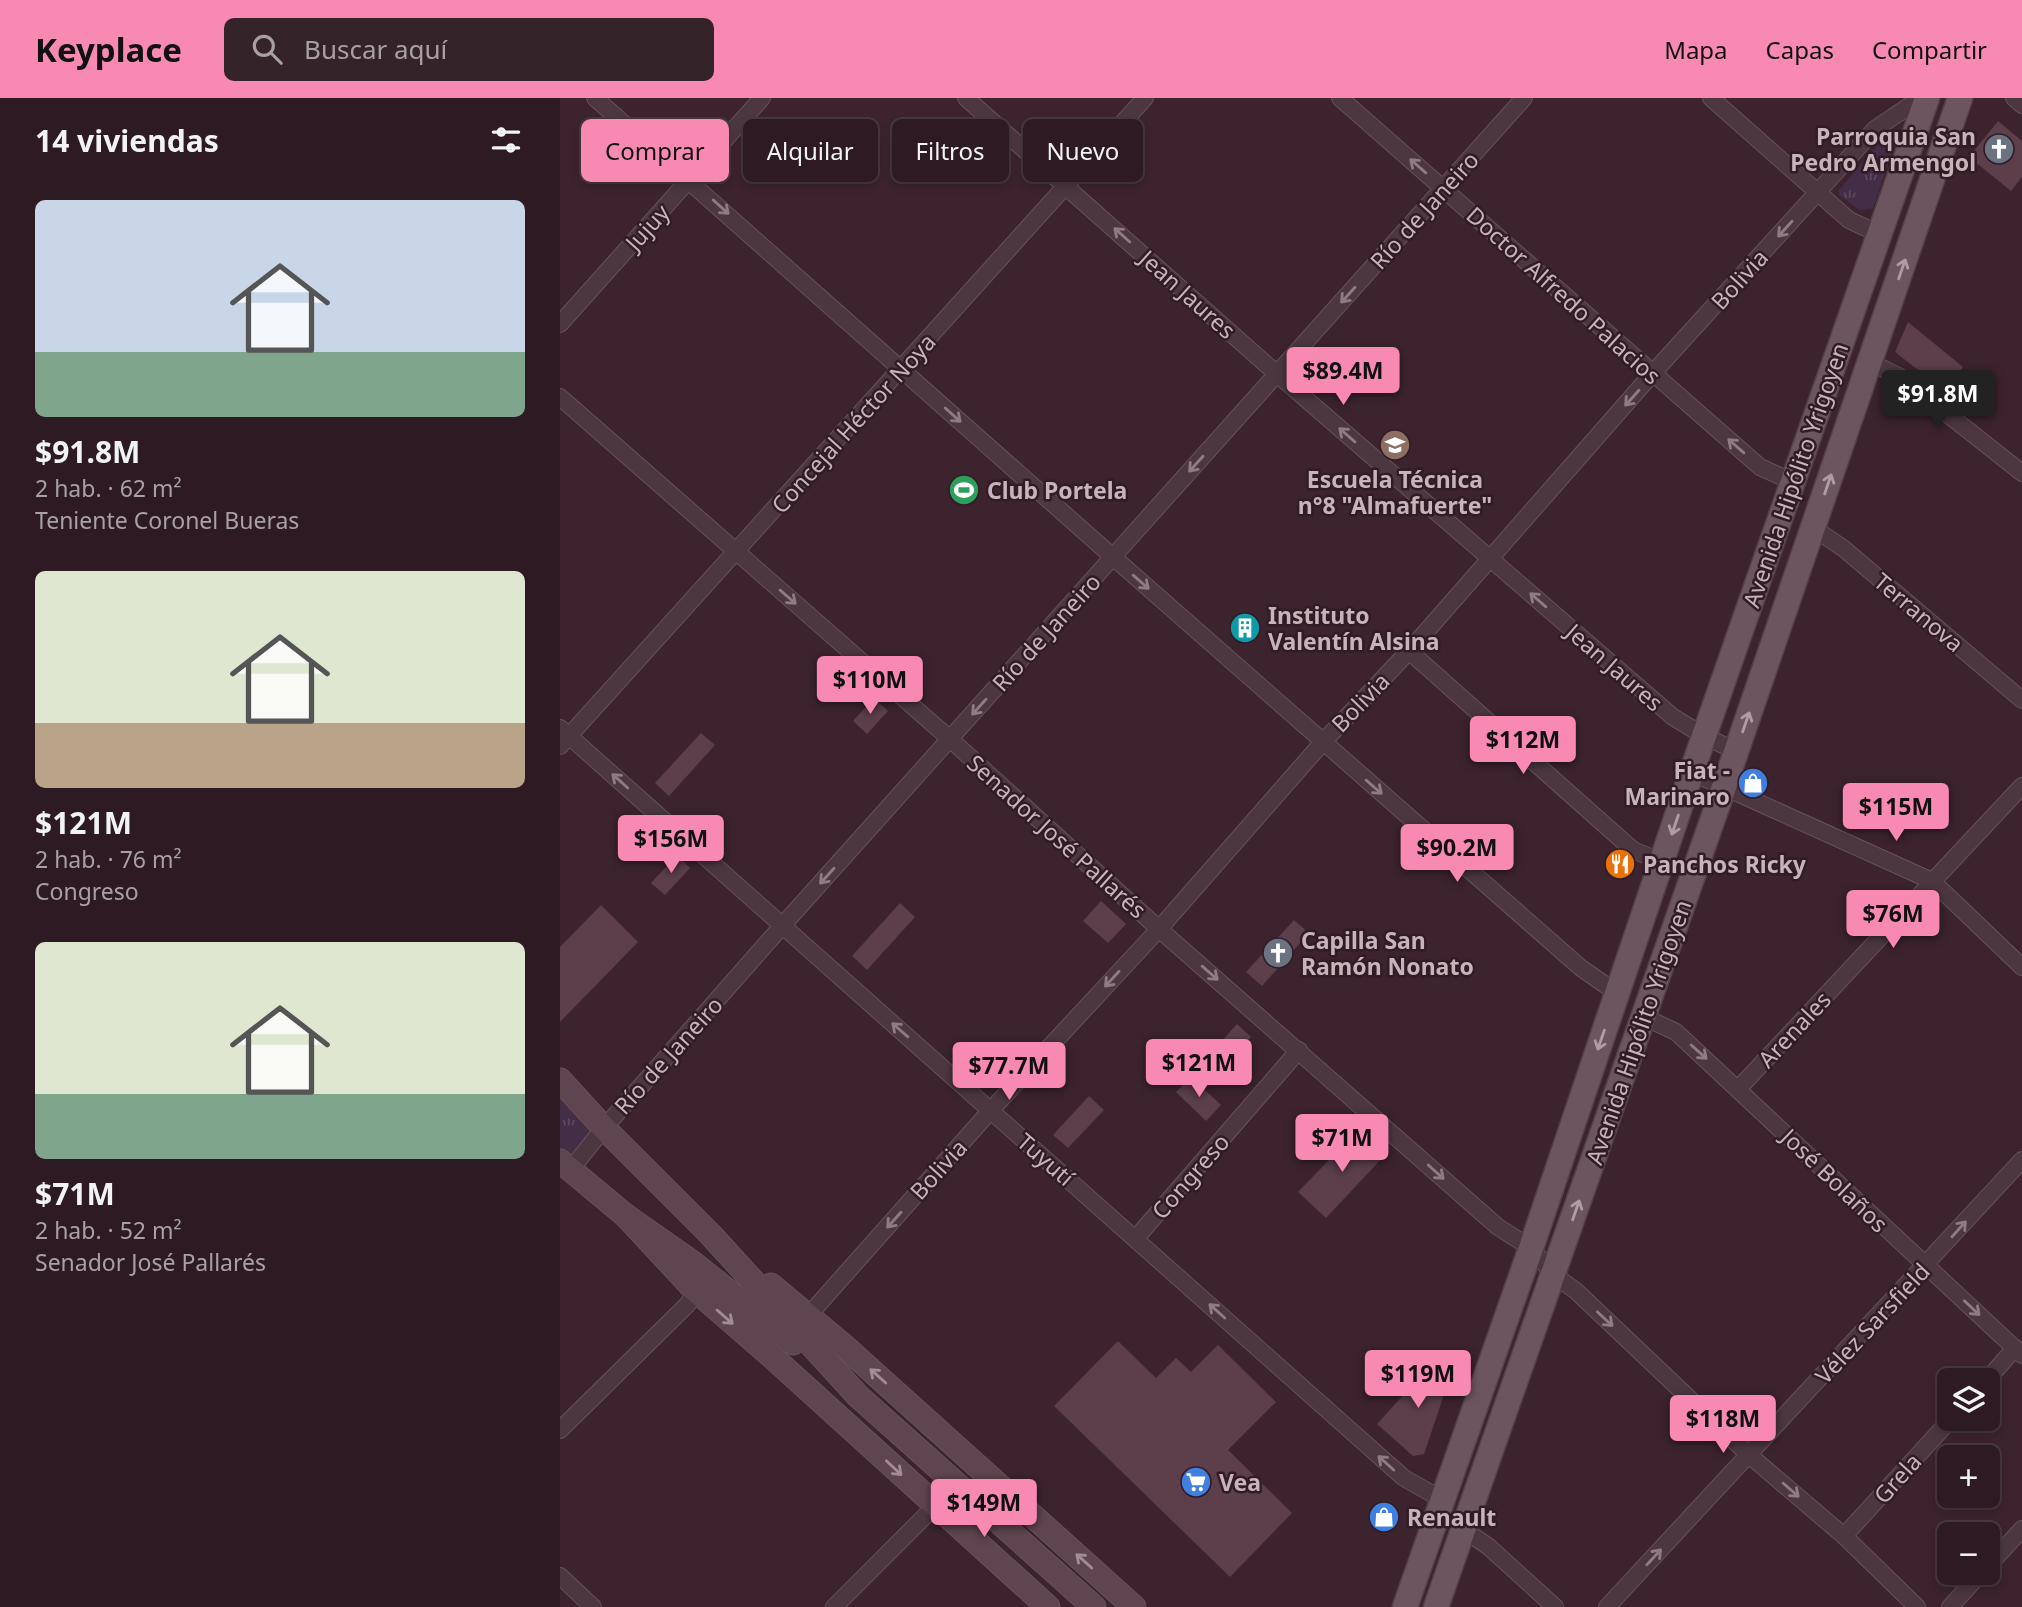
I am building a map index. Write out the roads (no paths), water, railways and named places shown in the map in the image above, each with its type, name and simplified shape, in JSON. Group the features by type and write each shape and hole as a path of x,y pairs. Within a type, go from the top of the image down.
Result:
{"main road":[{"name":"Avenida Hipólito Yrigoyen","path":"1405,1607 1531,1248 1704,736 1927,98"},
{"name":"Avenida Hipólito Yrigoyen","path":"1436,1607 1724,787 1960,98"},
{"path":"560,1080 710,1234 858,1396"},
{"path":"565,1165 625,1216 693,1288 1048,1607"},
{"path":"625,1216 693,1262 858,1396 1094,1607"},
{"path":"710,1234 808,1316 1135,1607"}],"street":[{"path":"595,98 620,119"},
{"name":"Jujuy","path":"729,135 762,98"},
{"name":"Jean Jaures","path":"967,98 1277,374 1673,717 1736,751"},
{"name":"Concejal Héctor Noya","path":"563,737 737,552 1145,98"},
{"name":"Doctor Alfredo Palacios","path":"1340,98 1760,467 1793,482"},
{"name":"Río de Janeiro","path":"565,1165 604,1128 1524,98"},
{"path":"1711,98 1849,220 1880,234"},
{"name":"Bolivia","path":"808,1316 990,1110 1159,929 1323,741 1409,651 1653,374 1875,129 1921,98"},
{"path":"2014,98 2022,105"},
{"name":"Jujuy","path":"560,324 687,182"},
{"path":"693,182 1113,557 1581,968 1617,993"},
{"path":"1870,362 1902,378 2021,470"},
{"name":"Senador José Pallarés","path":"560,397 950,739 1159,929 1498,1227 1531,1248 1554,1275 1576,1291 1749,1455 1844,1536 1917,1607"},
{"name":"Terranova","path":"1813,528 1843,548 2022,701"},
{"path":"1409,651 1633,849 1662,862"},
{"name":"Tuyutí","path":"563,737 782,926 1404,1478 1443,1500"},
{"path":"1693,773 1932,881 2022,967"},
{"name":"Arenales","path":"1739,1088 2022,786"},
{"name":"José Bolaños","path":"1642,1016 1676,1032 2019,1351"},
{"name":"Congreso","path":"1136,1238 1299,1050"},
{"name":"Vélez Sarsfield","path":"1607,1607 2022,1160"},
{"path":"560,1430 687,1305 692,1298 693,1288"},
{"path":"2000,1368 2019,1351"},
{"name":"Grela","path":"1844,1536 1940,1431"},
{"path":"834,1607 935,1506"},
{"path":"2000,1553 2022,1529"},
{"path":"1463,1530 1489,1547 1555,1607"},
{"path":"560,1576 593,1607"},
{"path":"1950,1607 1970,1585"}],"place":[{"name":"Parroquia San Pedro Armengol","path":"1999,149"},
{"name":"Escuela Técnica n°8 \"Almafuerte\"","path":"1395,445"},
{"name":"Club Portela","path":"964,490"},
{"name":"Instituto Valentín Alsina","path":"1245,628"},
{"name":"Fiat - Marinaro","path":"1753,783"},
{"name":"Panchos Ricky","path":"1620,864"},
{"name":"Capilla San Ramón Nonato","path":"1278,953"},
{"name":"Vea","path":"1196,1482"},
{"name":"Renault","path":"1384,1517"}]}
